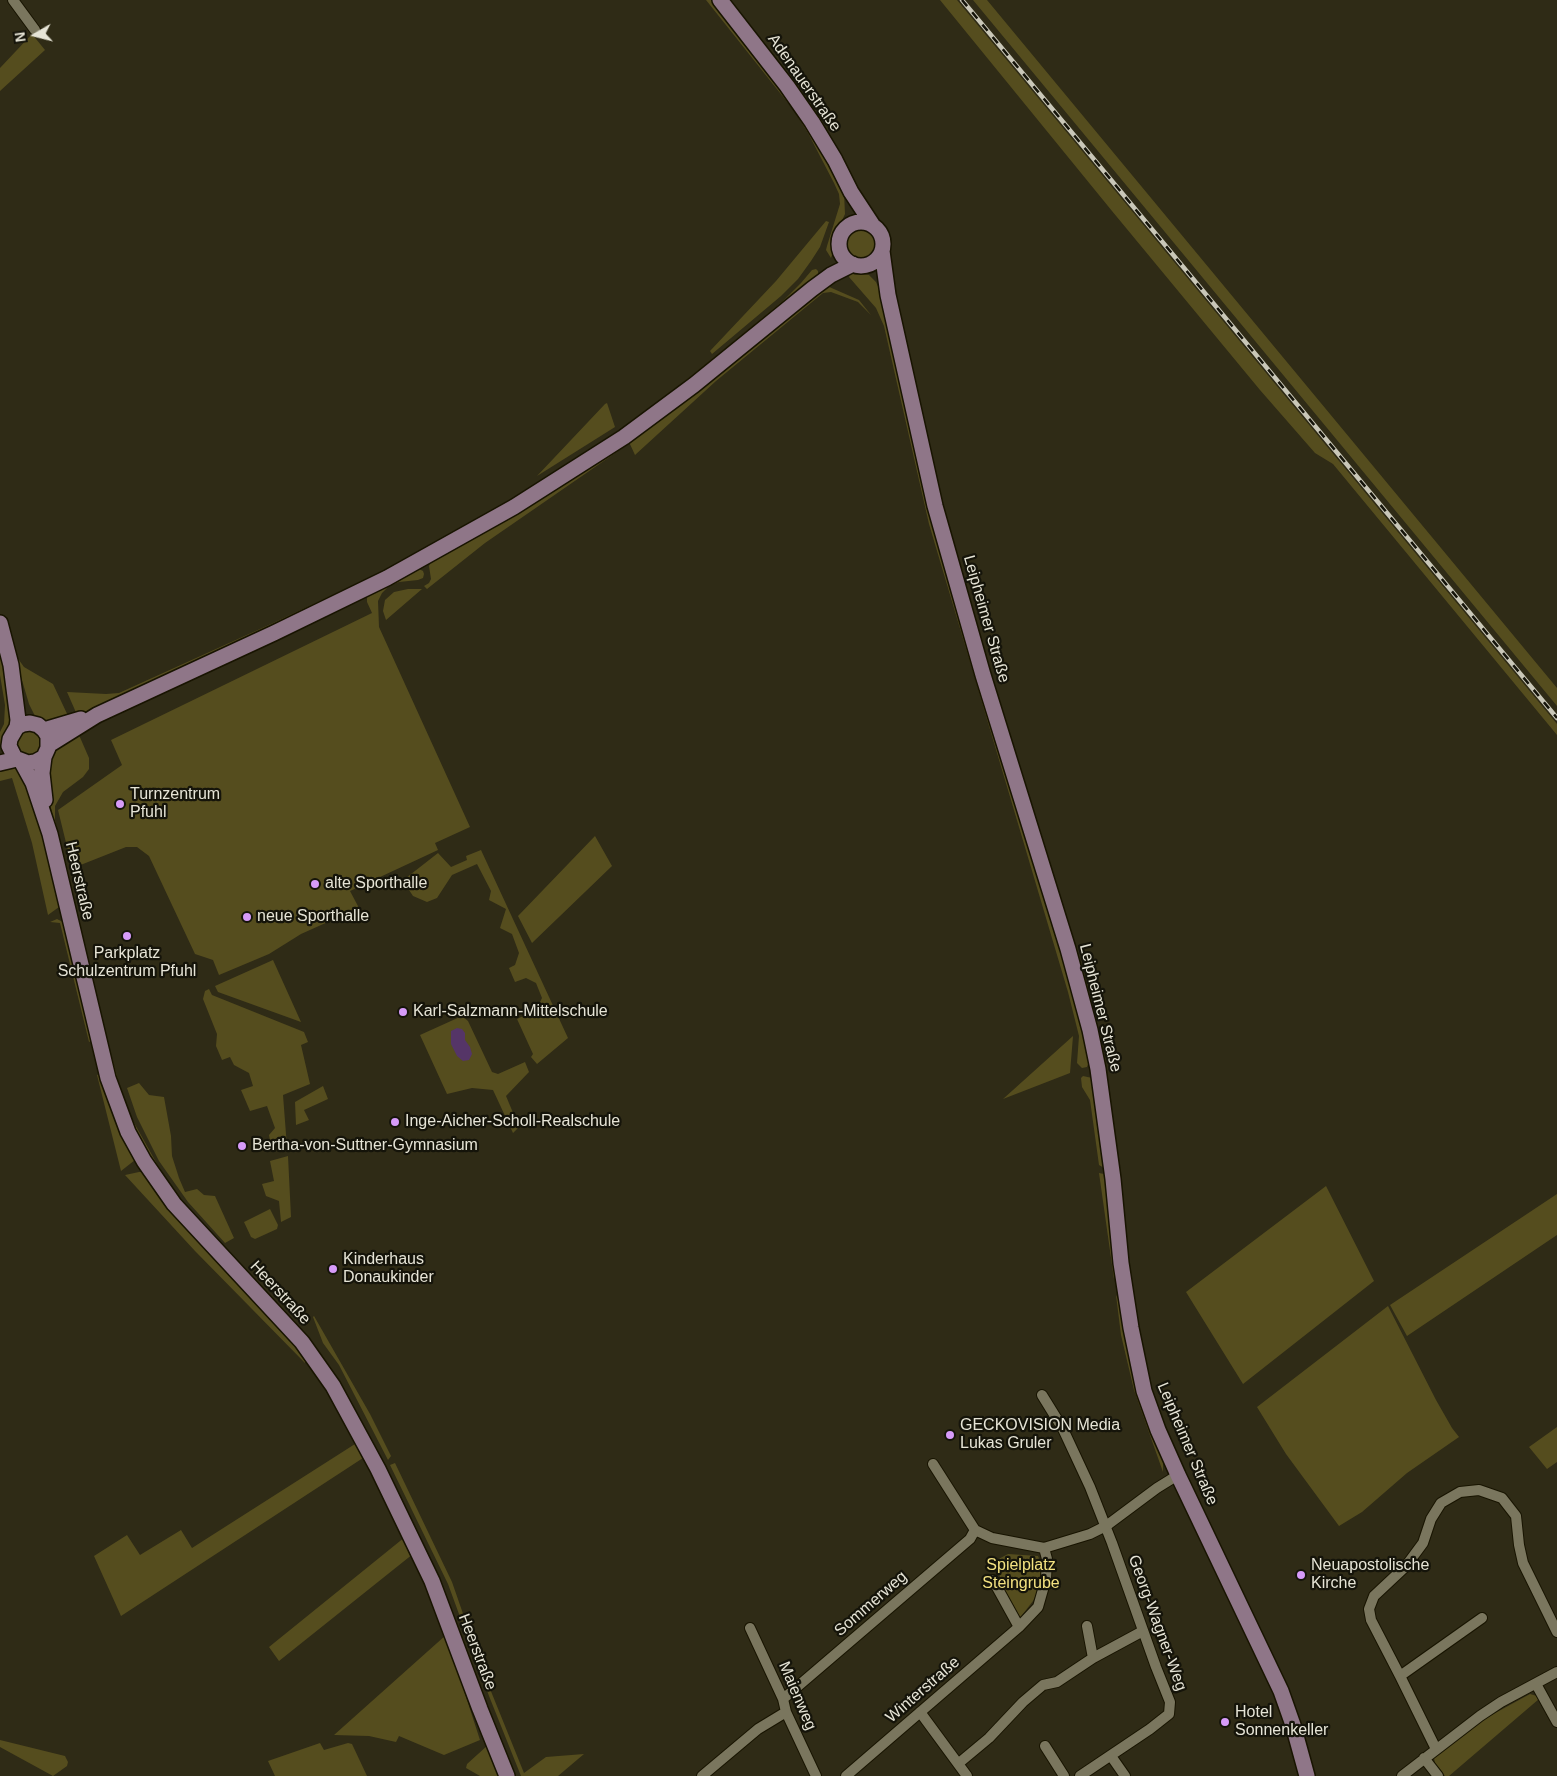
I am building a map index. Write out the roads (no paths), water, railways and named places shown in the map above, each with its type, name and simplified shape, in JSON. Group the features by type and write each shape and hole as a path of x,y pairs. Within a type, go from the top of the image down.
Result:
{"street":[{"path":"13,0 35,30"},
{"name":"Adenauerstraße","path":"720,0 788,86 826,145 851,192 872,224"},
{"name":"Adenauerstraße","path":"848,226 852,213 851,192"},
{"path":"0,763 19,760 35,762 46,751 97,715 387,578 514,508 648,420 831,275 876,260 882,250 882,236 876,227 860,221 848,226 841,235 840,249 832,263 812,289"},
{"path":"840,249 845,258 858,265"},
{"name":"Leipheimer Straße","path":"882,250 888,295 935,506 984,675 1068,949 1090,1030 1098,1069 1113,1179 1121,1263 1144,1390 1158,1430 1178,1475 1279,1685 1307,1776"},
{"name":"Leipheimer Straße","path":"858,265 875,274 888,295"},
{"path":"0,623 30,727 48,736 46,751"},
{"path":"19,760 5,747 12,732 97,715"},
{"name":"Heerstraße","path":"46,751 42,773 50,834"},
{"name":"Heerstraße","path":"19,760 33,783 50,834 108,1078 128,1132 144,1161 174,1204 302,1342 333,1386 378,1469 432,1581 507,1776"},
{"name":"Georg-Wagner-Weg","path":"1042,1395 1063,1429 1090,1487 1170,1702 1169,1714 1080,1776"},
{"path":"933,1464 975,1530 992,1538 1044,1548 1082,1537 1106,1526 1157,1488 1178,1475"},
{"path":"1436,1749 1371,1620 1369,1609 1374,1596 1406,1566 1423,1543 1430,1518 1441,1503 1460,1492 1479,1490 1502,1498 1516,1516 1523,1562 1557,1632"},
{"name":"Sommerweg","path":"783,1699 970,1539 975,1530"},
{"name":"Winterstraße","path":"846,1776 1019,1627 1038,1607 1046,1579 1047,1559 1044,1548"},
{"path":"993,1580 1019,1627"},
{"path":"1400,1676 1482,1618"},
{"path":"1087,1626 1093,1658"},
{"name":"Maienweg","path":"750,1628 816,1776"},
{"path":"959,1763 989,1738 1023,1702 1043,1685 1057,1682 1093,1658 1143,1631"},
{"path":"1402,1776 1501,1702 1557,1672"},
{"path":"1536,1684 1557,1722"},
{"path":"702,1776 758,1729 786,1712"},
{"path":"920,1712 967,1776"},
{"path":"1045,1746 1064,1776"},
{"path":"1111,1756 1125,1776"},
{"path":"1424,1758 1438,1776"}],"railway":[{"path":"962,0 1557,718"}],"place":[{"name":"Turnzentrum Pfuhl","path":"120,804"},
{"name":"alte Sporthalle","path":"315,884"},
{"name":"neue Sporthalle","path":"247,917"},
{"name":"Parkplatz Schulzentrum Pfuhl","path":"127,936"},
{"name":"Karl-Salzmann-Mittelschule","path":"403,1012"},
{"name":"Inge-Aicher-Scholl-Realschule","path":"395,1122"},
{"name":"Bertha-von-Suttner-Gymnasium","path":"242,1146"},
{"name":"Kinderhaus Donaukinder","path":"333,1269"},
{"name":"GECKOVISION Media Lukas Gruler","path":"950,1435"},
{"name":"Neuapostolische Kirche","path":"1301,1575"},
{"name":"Hotel Sonnenkeller","path":"1225,1722"}],"park label":[{"name":"Spielplatz Steingrube","path":"1021,1575"}]}
